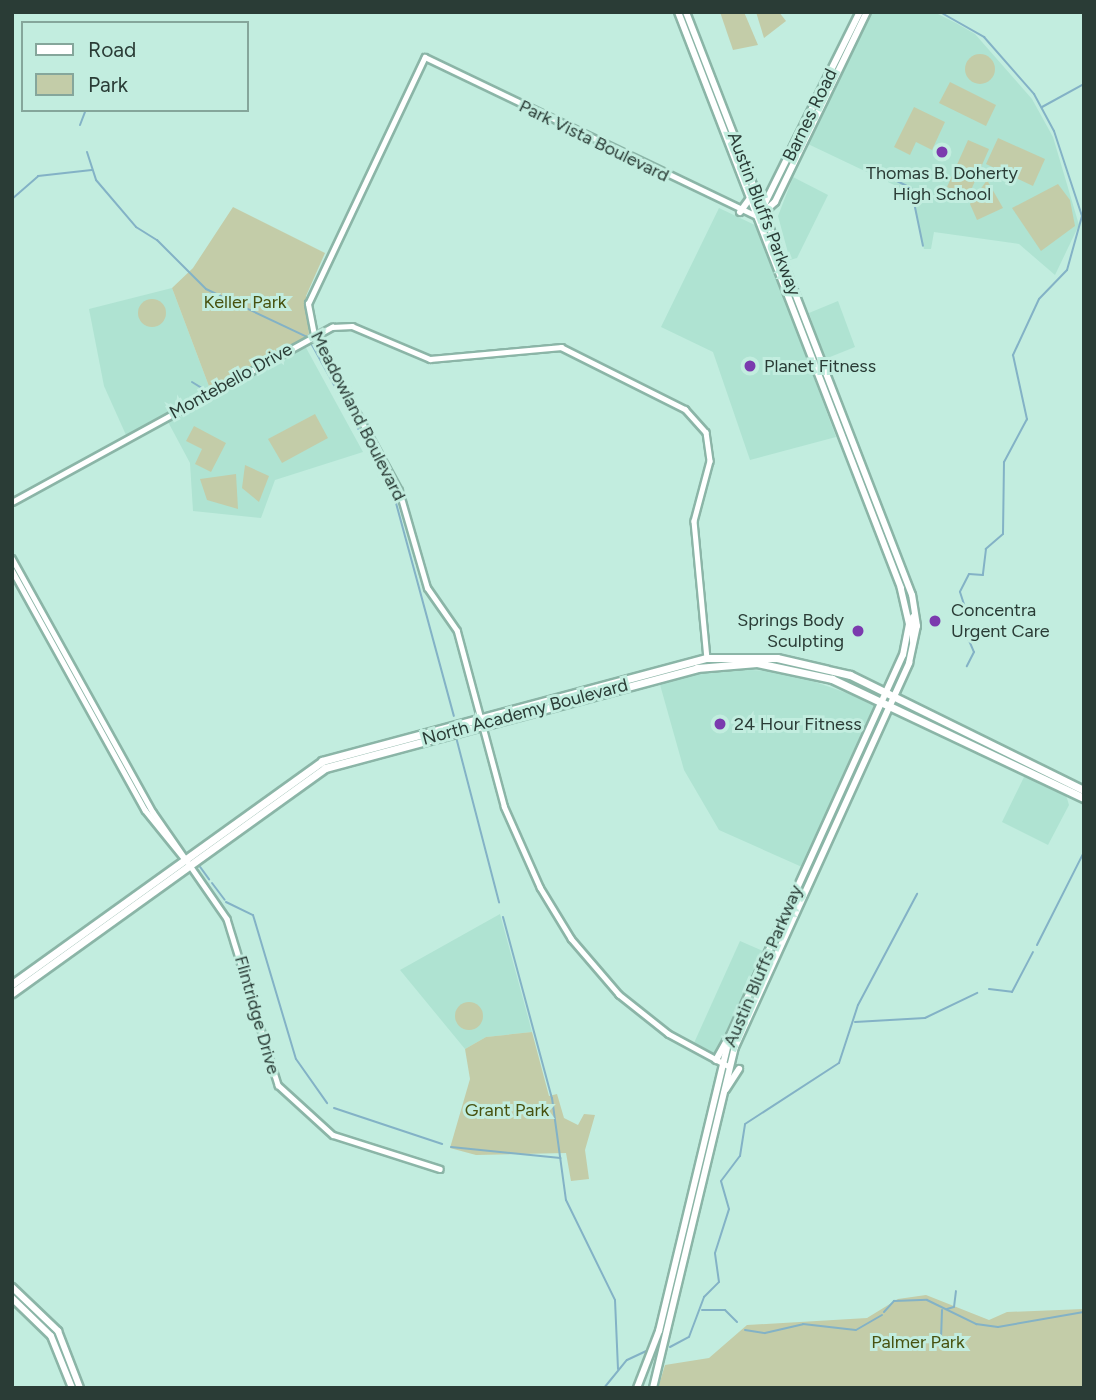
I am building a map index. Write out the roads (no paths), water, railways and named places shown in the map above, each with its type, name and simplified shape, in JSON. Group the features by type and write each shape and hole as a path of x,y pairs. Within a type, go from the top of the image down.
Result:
{"highway":[{"name":"North Academy Boulevard","path":"12,984 185,860 318,771 481,720 738,656 799,660 884,696 890,704 1084,797"},
{"name":"North Academy Boulevard","path":"481,720 708,662 794,669 884,696 894,696 1084,790"},
{"name":"North Academy Boulevard","path":"12,993 185,860"}],"main road":[{"name":"Austin Bluffs Parkway","path":"653,1388 722,1097 723,1063 894,696 915,643 915,606 899,562 772,232 750,196 678,12"},
{"name":"Austin Bluffs Parkway","path":"638,1388 659,1331 730,1036 905,648 907,604 832,411 755,189 686,12"},
{"name":"Barnes Road","path":"762,213 860,16 867,12"},
{"name":"Barnes Road","path":"762,213 775,202 857,33 860,16"},
{"path":"694,53 704,58"},
{"path":"714,103 731,127"},
{"path":"755,189 766,195 775,187"},
{"path":"740,212 750,196"},
{"path":"772,232 775,202"},
{"path":"832,411 842,415"},
{"path":"890,559 899,562"},
{"path":"907,604 915,643"},
{"path":"722,1097 739,1069"},
{"path":"12,1287 58,1331 80,1388"},
{"path":"12,1298 46,1327 72,1388"},
{"path":"659,1331 660,1359"}],"street":[{"name":"Park Vista Boulevard","path":"425,57 740,212 762,213"},
{"name":"Meadowland Boulevard","path":"425,57 313,284 308,312 314,335 399,492 427,589 457,631 514,834 571,939 638,1012 723,1063"},
{"name":"Montebello Drive","path":"12,502 314,335 352,326 434,359 557,347 688,411 710,445 694,521 708,662"},
{"name":"Flintridge Drive","path":"12,558 185,860"},
{"name":"Flintridge Drive","path":"12,570 145,810 185,860 232,929 267,1060 282,1089 332,1135 440,1169"}],"waterway":[{"path":"940,12 984,37 1034,94 1054,131 1082,216 1067,270 1039,299 1013,355 1027,419 1004,462 1003,534 986,549 983,575 969,574 960,592 966,611"},
{"path":"1042,107 1084,84"},
{"path":"80,125 85,112"},
{"path":"87,152 96,180 136,227 157,240 206,289 305,336"},
{"path":"12,199 38,176 92,170"},
{"path":"897,181 911,188 923,246"},
{"path":"311,343 393,492 454,716"},
{"path":"192,382 205,390"},
{"path":"965,631 974,652 967,666"},
{"path":"456,737 499,902"},
{"path":"1037,945 1084,852"},
{"path":"198,864 209,879"},
{"path":"212,883 225,900"},
{"path":"670,1347 689,1337 704,1297 719,1282 715,1253 729,1209 721,1181 740,1156 745,1124 839,1063 858,1005 917,894"},
{"path":"226,902 253,915 296,1059 327,1103"},
{"path":"503,917 552,1098 566,1200 615,1300 618,1369"},
{"path":"989,989 1012,992 1033,952"},
{"path":"855,1022 925,1018 977,993"},
{"path":"334,1108 442,1144"},
{"path":"451,1147 560,1158"},
{"path":"947,1309 954,1307 956,1291"},
{"path":"884,1312 894,1301 927,1300 976,1324 998,1327 1084,1312"},
{"path":"702,1310 725,1310 737,1322"},
{"path":"934,1347 941,1339 942,1310"},
{"path":"745,1330 765,1333 803,1324 856,1330 882,1315"},
{"path":"604,1388 627,1360 648,1350"}],"place":[{"name":"Thomas B. Doherty High School","path":"942,152"},
{"name":"Planet Fitness","path":"750,366"},
{"name":"Concentra Urgent Care","path":"935,621"},
{"name":"Springs Body Sculpting","path":"858,631"},
{"name":"24 Hour Fitness","path":"720,724"}],"park label":[{"name":"Keller Park","path":"245,302"},
{"name":"Grant Park","path":"507,1110"},
{"name":"Palmer Park","path":"918,1342"}]}
